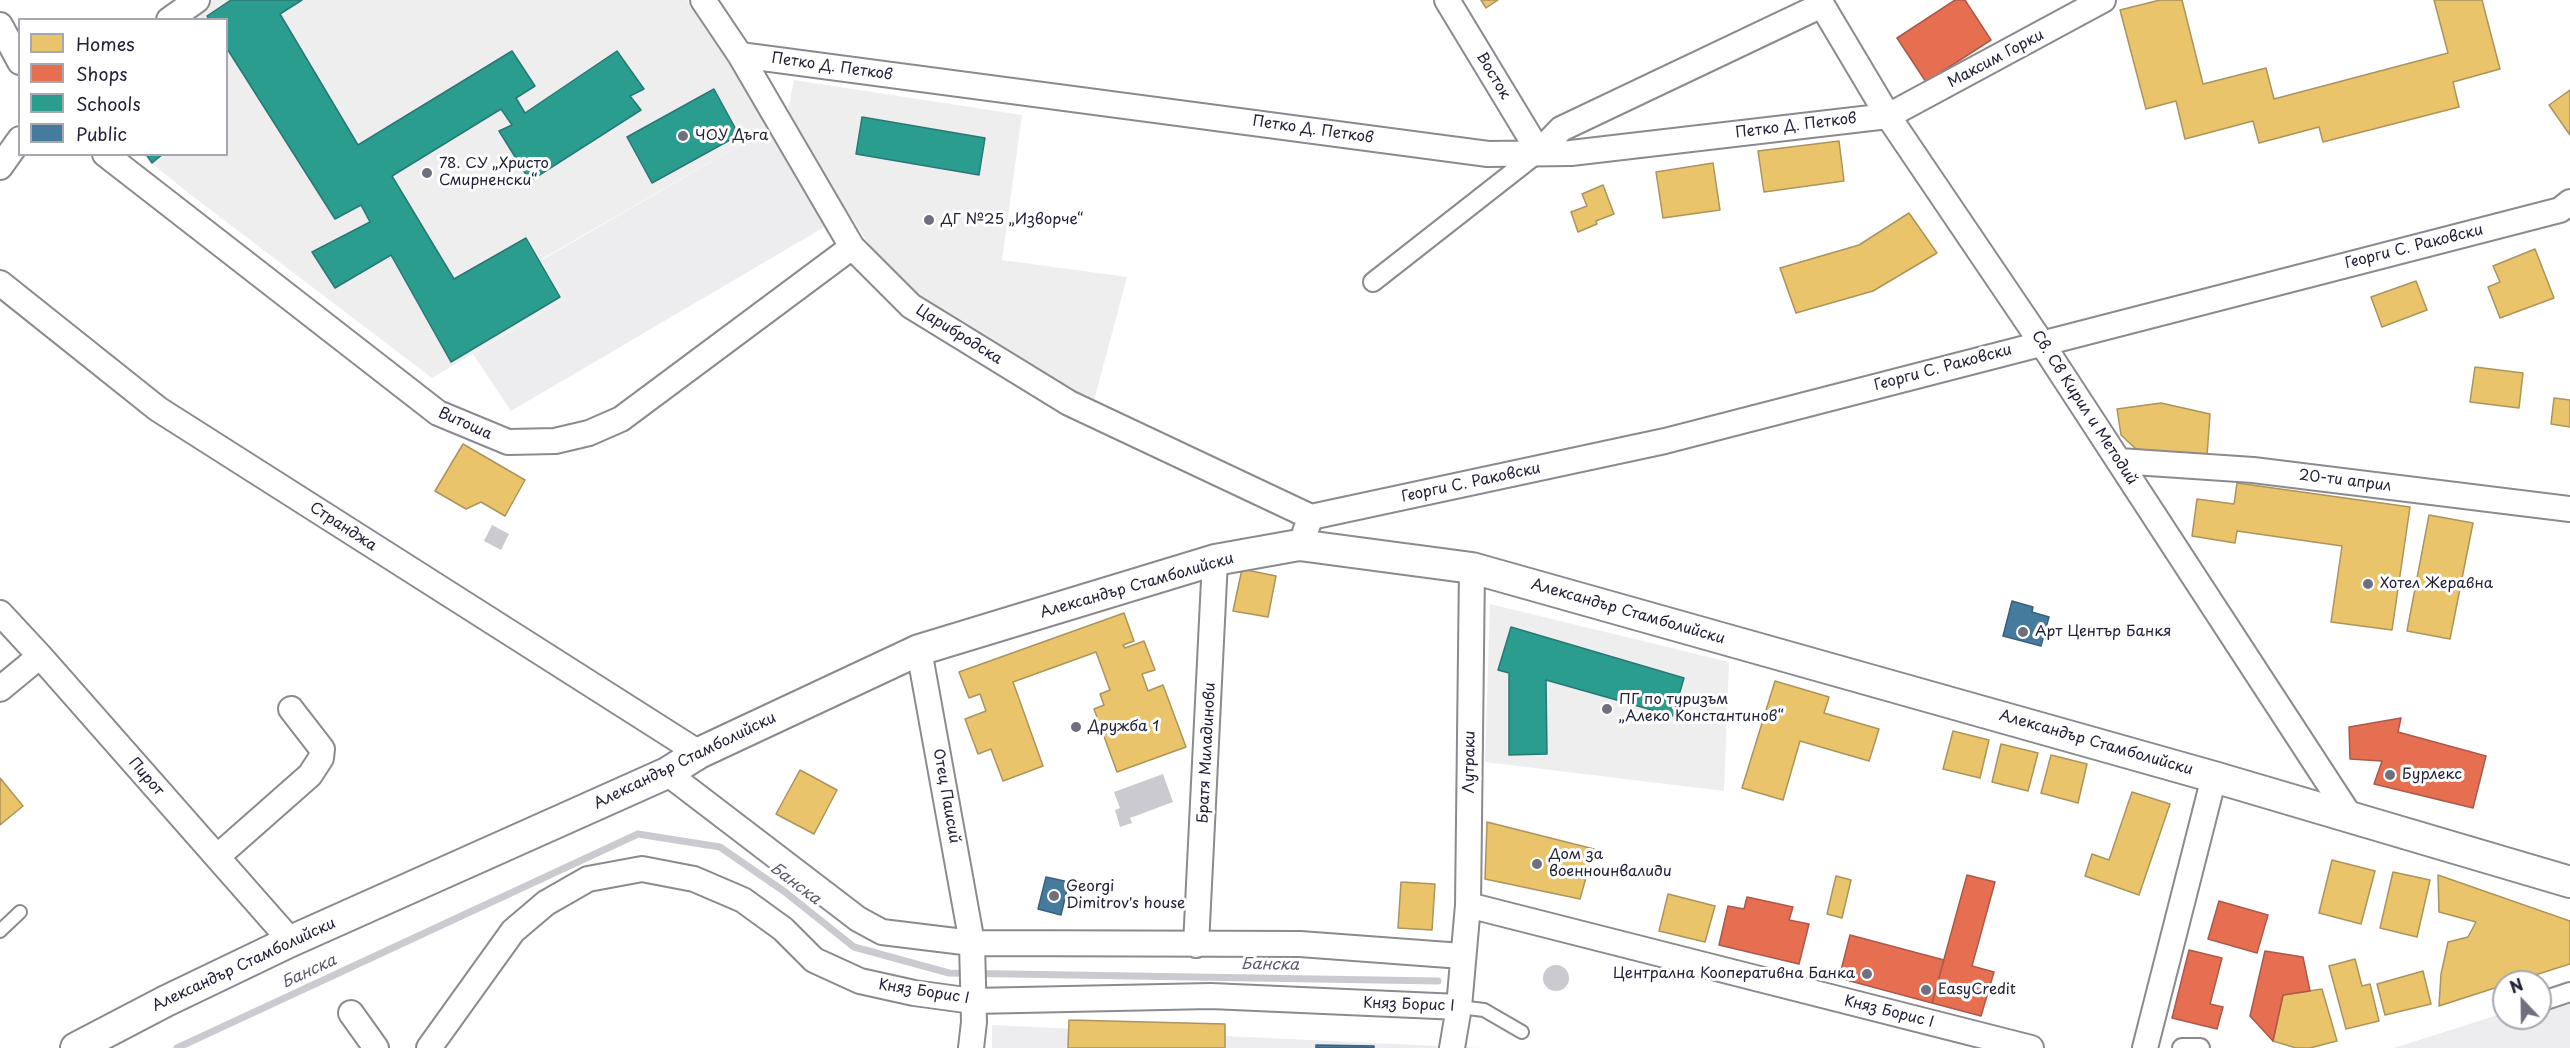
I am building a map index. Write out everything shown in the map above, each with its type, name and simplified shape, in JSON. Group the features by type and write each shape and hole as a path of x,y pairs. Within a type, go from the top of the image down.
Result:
{"street":[{"path":"172,18 197,0"},
{"name":"Восток","path":"1447,0 1539,152"},
{"name":"Максим Горки","path":"1888,116 2103,0"},
{"name":"Царибродска","path":"708,2 852,247 911,306 1069,404 1311,517"},
{"path":"1373,282 1539,152 1561,129 1820,3"},
{"name":"Св. Св Кирил и Методий","path":"1820,3 1888,116 2042,342 2350,816"},
{"path":"0,25 18,59"},
{"name":"Петко Д. Петков","path":"740,55 1488,154 1570,153 1888,116"},
{"path":"0,167 18,142"},
{"name":"Витоша","path":"108,156 438,414 508,442 555,441 589,433 621,419 852,247"},
{"name":"Георги С. Раковски","path":"1311,517 1665,441 2566,208"},
{"name":"Странджа","path":"0,283 158,409 699,753"},
{"name":"20-ти април","path":"2119,461 2253,470 2570,509"},
{"path":"1299,546 1311,517"},
{"name":"Александър Стамболийски","path":"76,1048 166,1001 291,941 667,773 699,753 919,650 1215,560 1299,546 1472,568 2214,777 2570,882"},
{"name":"Братя Миладинови","path":"1196,945 1215,560"},
{"name":"Лутраки","path":"1452,1048 1459,1007 1468,905 1472,568"},
{"name":"Пирот","path":"0,613 291,941"},
{"name":"Отец Паисий","path":"919,650 972,952 973,997"},
{"path":"0,689 40,656"},
{"path":"217,857 310,775 321,758 322,749 291,709"},
{"path":"667,773 858,919 882,932 972,952 1299,944 1462,956"},
{"path":"2145,1048 2214,777"},
{"name":"Княз Борис I","path":"429,1048 513,931 546,903 588,879 642,869 694,879 743,900 783,929 814,960 860,981 914,993 973,997 1211,996 1459,1007"},
{"name":"Княз Борис I","path":"1468,905 2031,1048"},
{"path":"2552,998 2570,992"},
{"path":"971,1048 973,997"},
{"path":"351,1013 376,1048"},
{"path":"2182,1048 2200,1048"}],"lane":[{"path":"0,931 20,912"},
{"name":"Княз Борис I","path":"1459,1007 1484,1010 1522,1032"}],"shaded area":[{"name":"78. СУ „Христо Смирненски“","path":"210,0 687,0 771,127 542,259 566,298 432,378 187,192 143,156 228,156 228,18 183,18"},
{"name":"ДГ №25 „Изворче“","path":"794,80 1022,115 1002,260 1127,277 1092,408 926,313 881,262 786,120"},
{"path":"771,127 833,222 511,411 473,354 566,298 542,260"},
{"path":"492,525 509,534 501,550 484,541"},
{"name":"ПГ по туризъм „Алеко Константинов“","path":"1490,604 1729,662 1724,791 1485,762"},
{"path":"1163,774 1173,802 1130,818 1132,823 1120,827 1115,810 1120,808 1114,792"},
{"path":"1556,965 1565,969 1569,978 1565,987 1556,991 1547,987 1543,978 1547,969"},
{"path":"2570,992 2570,1048 2394,1048 2492,1017 2492,1030 2552,1030 2552,998"},
{"path":"992,1025 1480,1048 992,1048"}],"building: Homes":[{"path":"1481,0 1498,0 1486,8"},
{"path":"2160,0 2182,0 2203,84 2266,68 2274,99 2448,53 2434,0 2482,0 2500,69 2453,82 2459,107 2323,142 2319,127 2259,143 2253,121 2185,139 2176,101 2146,109 2120,10"},
{"path":"2570,90 2570,135 2549,105"},
{"path":"1839,141 1844,181 1764,192 1758,151"},
{"path":"1713,163 1720,210 1663,218 1656,172"},
{"path":"1603,185 1614,214 1578,232 1571,212 1587,206 1582,194"},
{"path":"1909,213 1937,253 1873,291 1796,313 1780,268 1859,245"},
{"path":"2535,249 2554,298 2500,318 2488,287 2500,282 2493,266"},
{"path":"2416,281 2427,310 2382,327 2371,297"},
{"path":"2475,367 2523,373 2519,408 2470,402"},
{"path":"2554,398 2570,400 2570,427 2551,424"},
{"path":"2161,403 2210,414 2207,456 2136,449 2121,435 2117,409"},
{"path":"463,444 525,480 505,516 481,502 466,509 435,491"},
{"name":"Хотел Жеравна","path":"2237,483 2410,507 2392,630 2331,622 2342,546 2237,531 2235,543 2192,536 2197,499 2234,504"},
{"path":"2429,515 2473,523 2450,639 2407,631"},
{"path":"1242,569 1276,576 1268,617 1233,611"},
{"path":"1124,613 1134,641 1123,645 1125,648 1144,641 1155,670 1142,674 1148,691 1163,685 1186,747 1117,772 1094,709 1104,705 1100,694 1110,690 1096,652 1013,682 1043,766 1003,781 991,749 978,754 965,719 986,711 980,694 969,698 959,672"},
{"path":"1775,681 1829,697 1824,713 1879,729 1869,761 1800,741 1783,800 1742,788"},
{"path":"1953,731 1989,740 1980,778 1943,769"},
{"path":"2001,744 2038,753 2028,791 1992,782"},
{"path":"2051,755 2087,764 2078,803 2041,793"},
{"path":"800,770 837,790 814,834 776,814"},
{"path":"0,778 23,806 0,825"},
{"path":"2132,792 2170,804 2139,895 2085,876 2092,854 2109,860"},
{"name":"Дом за военноинвалиди","path":"1487,822 1594,849 1580,899 1485,879"},
{"path":"2332,860 2375,871 2361,924 2319,913"},
{"path":"2393,872 2430,880 2417,937 2380,928"},
{"path":"2438,875 2570,921 2570,964 2551,970 2492,970 2492,989 2439,1006 2441,974 2448,942 2468,937 2476,922 2439,912"},
{"path":"1836,876 1851,880 1842,918 1827,914"},
{"path":"1401,882 1435,884 1432,930 1398,928"},
{"path":"1668,894 1715,906 1705,942 1659,931"},
{"path":"2355,959 2362,986 2370,984 2379,1021 2346,1029 2329,966"},
{"path":"2423,971 2431,1004 2385,1015 2377,984"},
{"path":"2322,989 2337,1041 2310,1048 2296,1048 2273,1041 2283,995"},
{"path":"1069,1020 1225,1024 1225,1048 1068,1048"}],"building: Shops":[{"path":"1955,0 1965,0 1991,40 1926,82 1897,38"},
{"path":"2401,718 2398,732 2486,756 2473,808 2374,784 2382,761 2350,759 2349,727"},
{"path":"1967,875 1995,882 1972,966 1994,972 1981,1016 1932,1003"},
{"path":"1747,897 1793,907 1789,920 1809,924 1799,964 1719,945 1728,906 1744,909"},
{"path":"2219,901 2268,915 2257,953 2208,939"},
{"path":"1850,935 1944,960 1932,1003 1839,978"},
{"path":"2189,950 2222,958 2210,1004 2223,1007 2217,1029 2172,1018"},
{"path":"2265,951 2303,957 2310,991 2283,995 2273,1041 2250,1016"}],"building: Schools":[{"path":"231,0 302,0 280,14 358,145 512,51 535,86 516,98 525,113 617,51 644,89 630,96 641,110 530,181 499,131 512,125 501,109 392,176 454,279 526,238 560,297 451,362 391,255 335,288 312,252 370,222 361,205 335,219 228,50 228,18 208,18 207,16"},
{"name":"ЧОУ Дъга","path":"714,89 739,135 652,183 627,137"},
{"path":"862,117 985,138 979,175 856,154"},
{"path":"147,156 161,156 152,163"},
{"path":"1511,627 1684,678 1673,716 1546,680 1547,754 1509,755 1509,673 1498,670"}],"building: Public":[{"path":"2012,601 2033,607 2032,612 2049,617 2041,646 2003,636"},
{"name":"Georgi Dimitrov's house","path":"1046,877 1069,882 1061,915 1038,909"},
{"path":"1316,1045 1374,1046 1374,1048 1316,1048"}],"waterway":[{"name":"Банска","path":"177,1048 638,834 720,847 785,892 854,947 949,973 1438,981"}],"place":[{"name":"ЧОУ Дъга","path":"683,136"},
{"name":"78. СУ „Христо Смирненски“","path":"427,173"},
{"name":"ДГ №25 „Изворче“","path":"929,220"},
{"name":"Хотел Жеравна","path":"2368,584"},
{"name":"Арт Център Банкя","path":"2023,632"},
{"name":"ПГ по туризъм „Алеко Константинов“","path":"1607,709"},
{"name":"Дружба 1","path":"1076,727"},
{"name":"Бурлекс","path":"2390,775"},
{"name":"Дом за военноинвалиди","path":"1537,864"},
{"name":"Georgi Dimitrov's house","path":"1054,896"},
{"name":"Централна Кооперативна Банка","path":"1867,974"},
{"name":"EasyCredit","path":"1926,990"}]}
